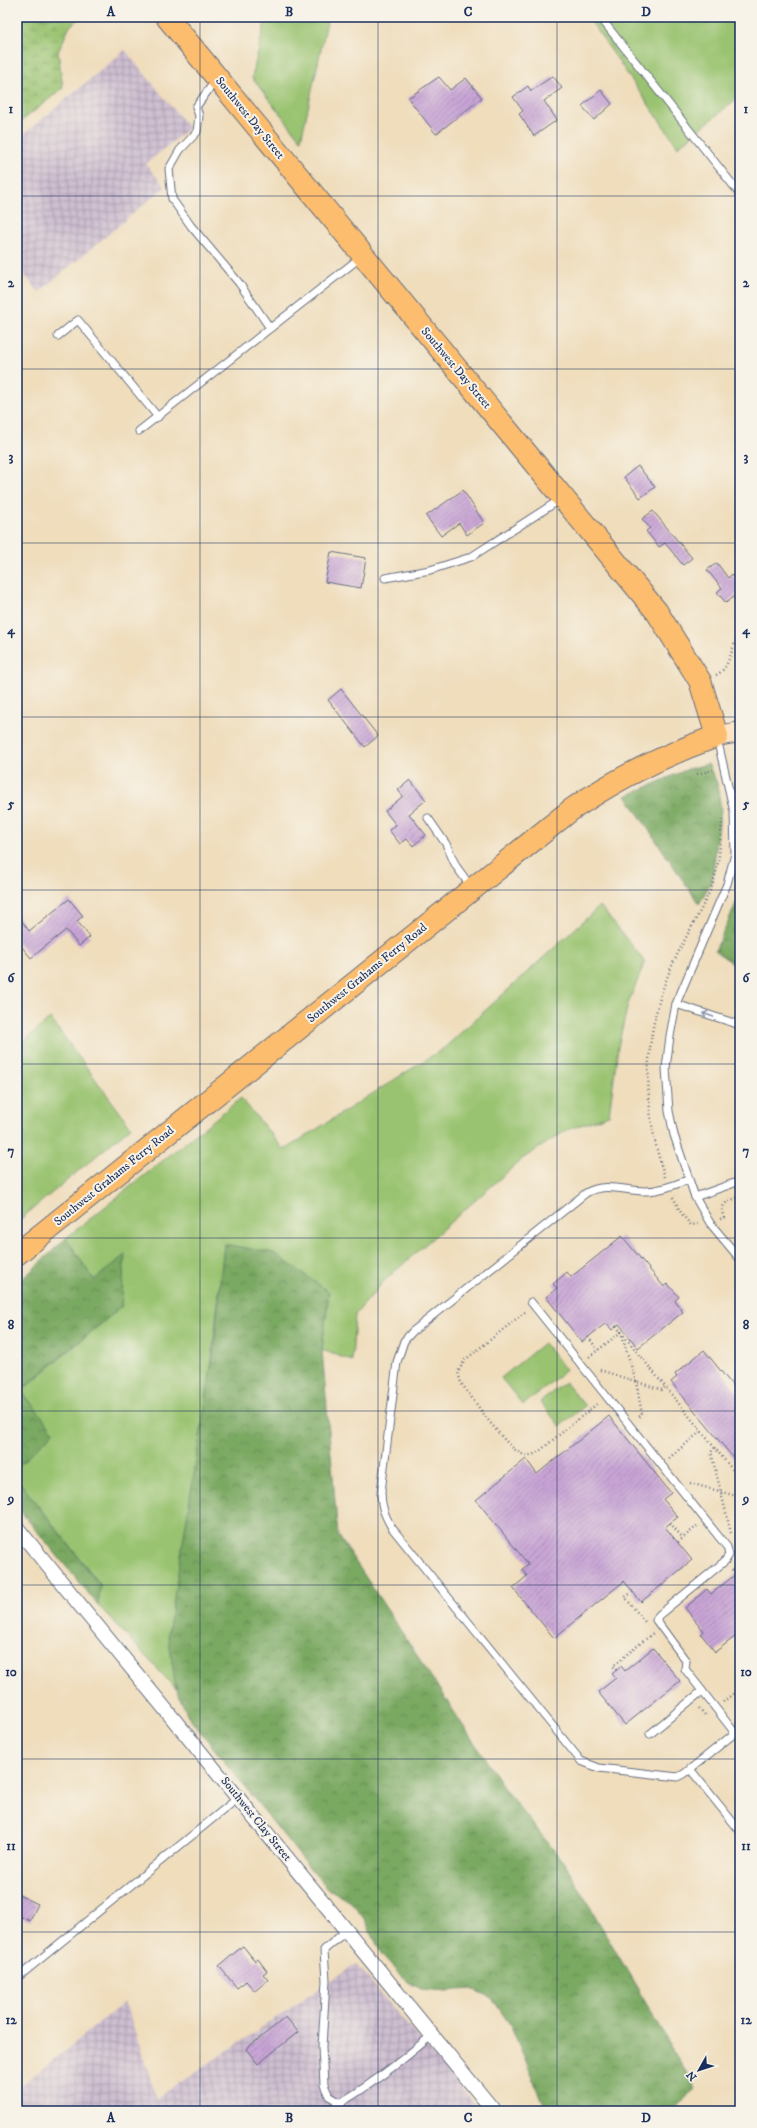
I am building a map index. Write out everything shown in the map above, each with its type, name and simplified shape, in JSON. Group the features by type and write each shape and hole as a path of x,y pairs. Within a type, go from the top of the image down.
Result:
{"main road":[{"name":"Southwest Day Street","path":"167,17 657,612 700,681 716,736"},
{"name":"Southwest Grahams Ferry Road","path":"17,1254 571,810 598,791 640,767 716,736 740,732"}],"street":[{"name":"Southwest Clay Street","path":"17,1528 432,2034 488,2109"}],"lane":[{"path":"600,17 740,194"},
{"path":"217,79 196,107 199,116 197,132 180,150 168,169 172,199 191,226 239,283 270,328"},
{"path":"139,432 363,256"},
{"path":"58,336 78,320 158,417"},
{"path":"385,578 430,570 471,557 563,497"},
{"path":"716,736 734,812 735,854 727,884 676,1004 666,1068 674,1135 688,1180 695,1197 710,1223 740,1260"},
{"path":"428,818 446,844 456,866 473,888"},
{"path":"676,1004 740,1026"},
{"path":"532,1304 727,1547 729,1555 725,1561 656,1618 656,1622 660,1628 684,1658 685,1669 702,1691 738,1731 678,1777 599,1768 582,1761 392,1528 381,1505 381,1492 397,1362 404,1342 412,1332 586,1192 594,1188 603,1187 650,1190 688,1180"},
{"path":"695,1197 740,1181"},
{"path":"650,1734 702,1691"},
{"path":"690,1769 740,1831"},
{"path":"17,1978 238,1798"},
{"path":"340,2103 329,2096 324,2085 322,2047 326,1981 324,1950 347,1930"},
{"path":"326,2111 386,2073 432,2034"}],"path":[{"path":"700,681 723,671 740,634"},
{"path":"532,1304 465,1360 458,1372 461,1383 509,1444 521,1454 526,1455 537,1453 606,1397"},
{"path":"616,1326 740,1479"},
{"path":"581,1364 621,1332"},
{"path":"621,1332 636,1382 642,1414 629,1425"},
{"path":"588,1337 598,1350"},
{"path":"581,1364 662,1390 665,1387"},
{"path":"661,1464 701,1431"},
{"path":"715,1448 711,1452 731,1535"},
{"path":"672,1478 740,1497"},
{"path":"678,1542 705,1520"},
{"path":"670,1523 683,1538"},
{"path":"733,1571 740,1565"},
{"path":"633,1592 626,1598 654,1633"},
{"path":"616,1670 613,1666 660,1628"}],"shaded area":[{"path":"125,50 189,128 146,164 165,187 39,292 17,266 17,140"},
{"path":"356,1964 480,2111 17,2111 17,2089 125,2002 157,2098"}],"green space":[{"path":"17,17 81,17 70,26 58,52 63,88 17,125"},
{"path":"266,17 328,17 301,140 252,78"},
{"path":"588,17 740,17 740,96 678,147"},
{"path":"708,764 717,783 721,809 712,880 699,904 626,796 688,769"},
{"path":"740,894 740,968 715,951"},
{"path":"600,906 645,962 628,1004 618,1047 609,1115 567,1130 522,1159 384,1281 355,1315 352,1361 322,1350 329,1292 224,1245 176,1689 98,1605 100,1584 17,1479 17,1467 54,1432 21,1391 121,1307 124,1256 94,1280 66,1238 241,1098 284,1150 444,1048"},
{"path":"50,1018 131,1127 17,1222 17,1048"},
{"path":"66,1238 94,1280 125,1255 121,1307 21,1390 54,1432 17,1467 17,1284"},
{"path":"224,1244 274,1253 329,1292 322,1350 338,1535 506,1791 565,1864 696,2089 670,2111 547,2111 511,2026 492,1998 472,1989 445,1991 421,1989 408,1982 382,1955 365,1920 351,1902 329,1889 312,1871 188,1716 176,1689 168,1635 213,1356"},
{"path":"544,1343 566,1370 523,1405 501,1378"},
{"path":"565,1382 585,1406 560,1426 540,1402"},
{"path":"17,1479 100,1585 98,1605 17,1507"}],"building":[{"path":"553,76 562,88 544,101 557,120 534,136 519,114 523,111 513,97 528,86 531,91"},
{"path":"439,77 450,90 466,78 482,98 436,134 408,98"},
{"path":"601,90 612,104 594,120 582,106"},
{"path":"638,466 655,487 640,498 624,477"},
{"path":"463,490 484,523 467,535 459,523 441,536 426,516"},
{"path":"653,511 692,558 683,565 665,543 659,547 646,531 650,528 642,519"},
{"path":"331,552 366,558 361,588 325,582"},
{"path":"717,563 728,578 732,574 735,578 740,574 740,592 726,603 717,592 722,588 707,570"},
{"path":"341,689 378,736 365,747 328,700"},
{"path":"410,780 426,800 409,814 426,835 413,846 407,839 400,844 389,830 396,825 385,811 403,796 398,790"},
{"path":"69,899 83,916 77,921 90,937 79,946 66,930 31,958 17,941 17,914 29,931"},
{"path":"622,1236 664,1287 668,1284 679,1297 675,1301 683,1312 638,1348 619,1324 612,1330 606,1323 582,1342 546,1297 557,1288 553,1284 567,1272 571,1277"},
{"path":"704,1350 740,1395 740,1466 671,1382 677,1377 675,1374"},
{"path":"609,1416 671,1493 663,1499 678,1517 665,1527 692,1560 641,1602 624,1581 554,1638 513,1588 527,1576 522,1569 528,1564 476,1500 526,1459 537,1474"},
{"path":"740,1571 740,1633 715,1652 701,1634 704,1631 685,1608 707,1589 711,1594"},
{"path":"653,1648 680,1681 625,1725 598,1692 616,1678 612,1674 621,1666 625,1671"},
{"path":"17,1894 38,1904 30,1921 17,1915"},
{"path":"243,1946 255,1961 258,1959 267,1971 263,1974 268,1980 255,1991 246,1981 237,1988 219,1966"},
{"path":"286,2017 298,2032 258,2064 246,2049"}]}
